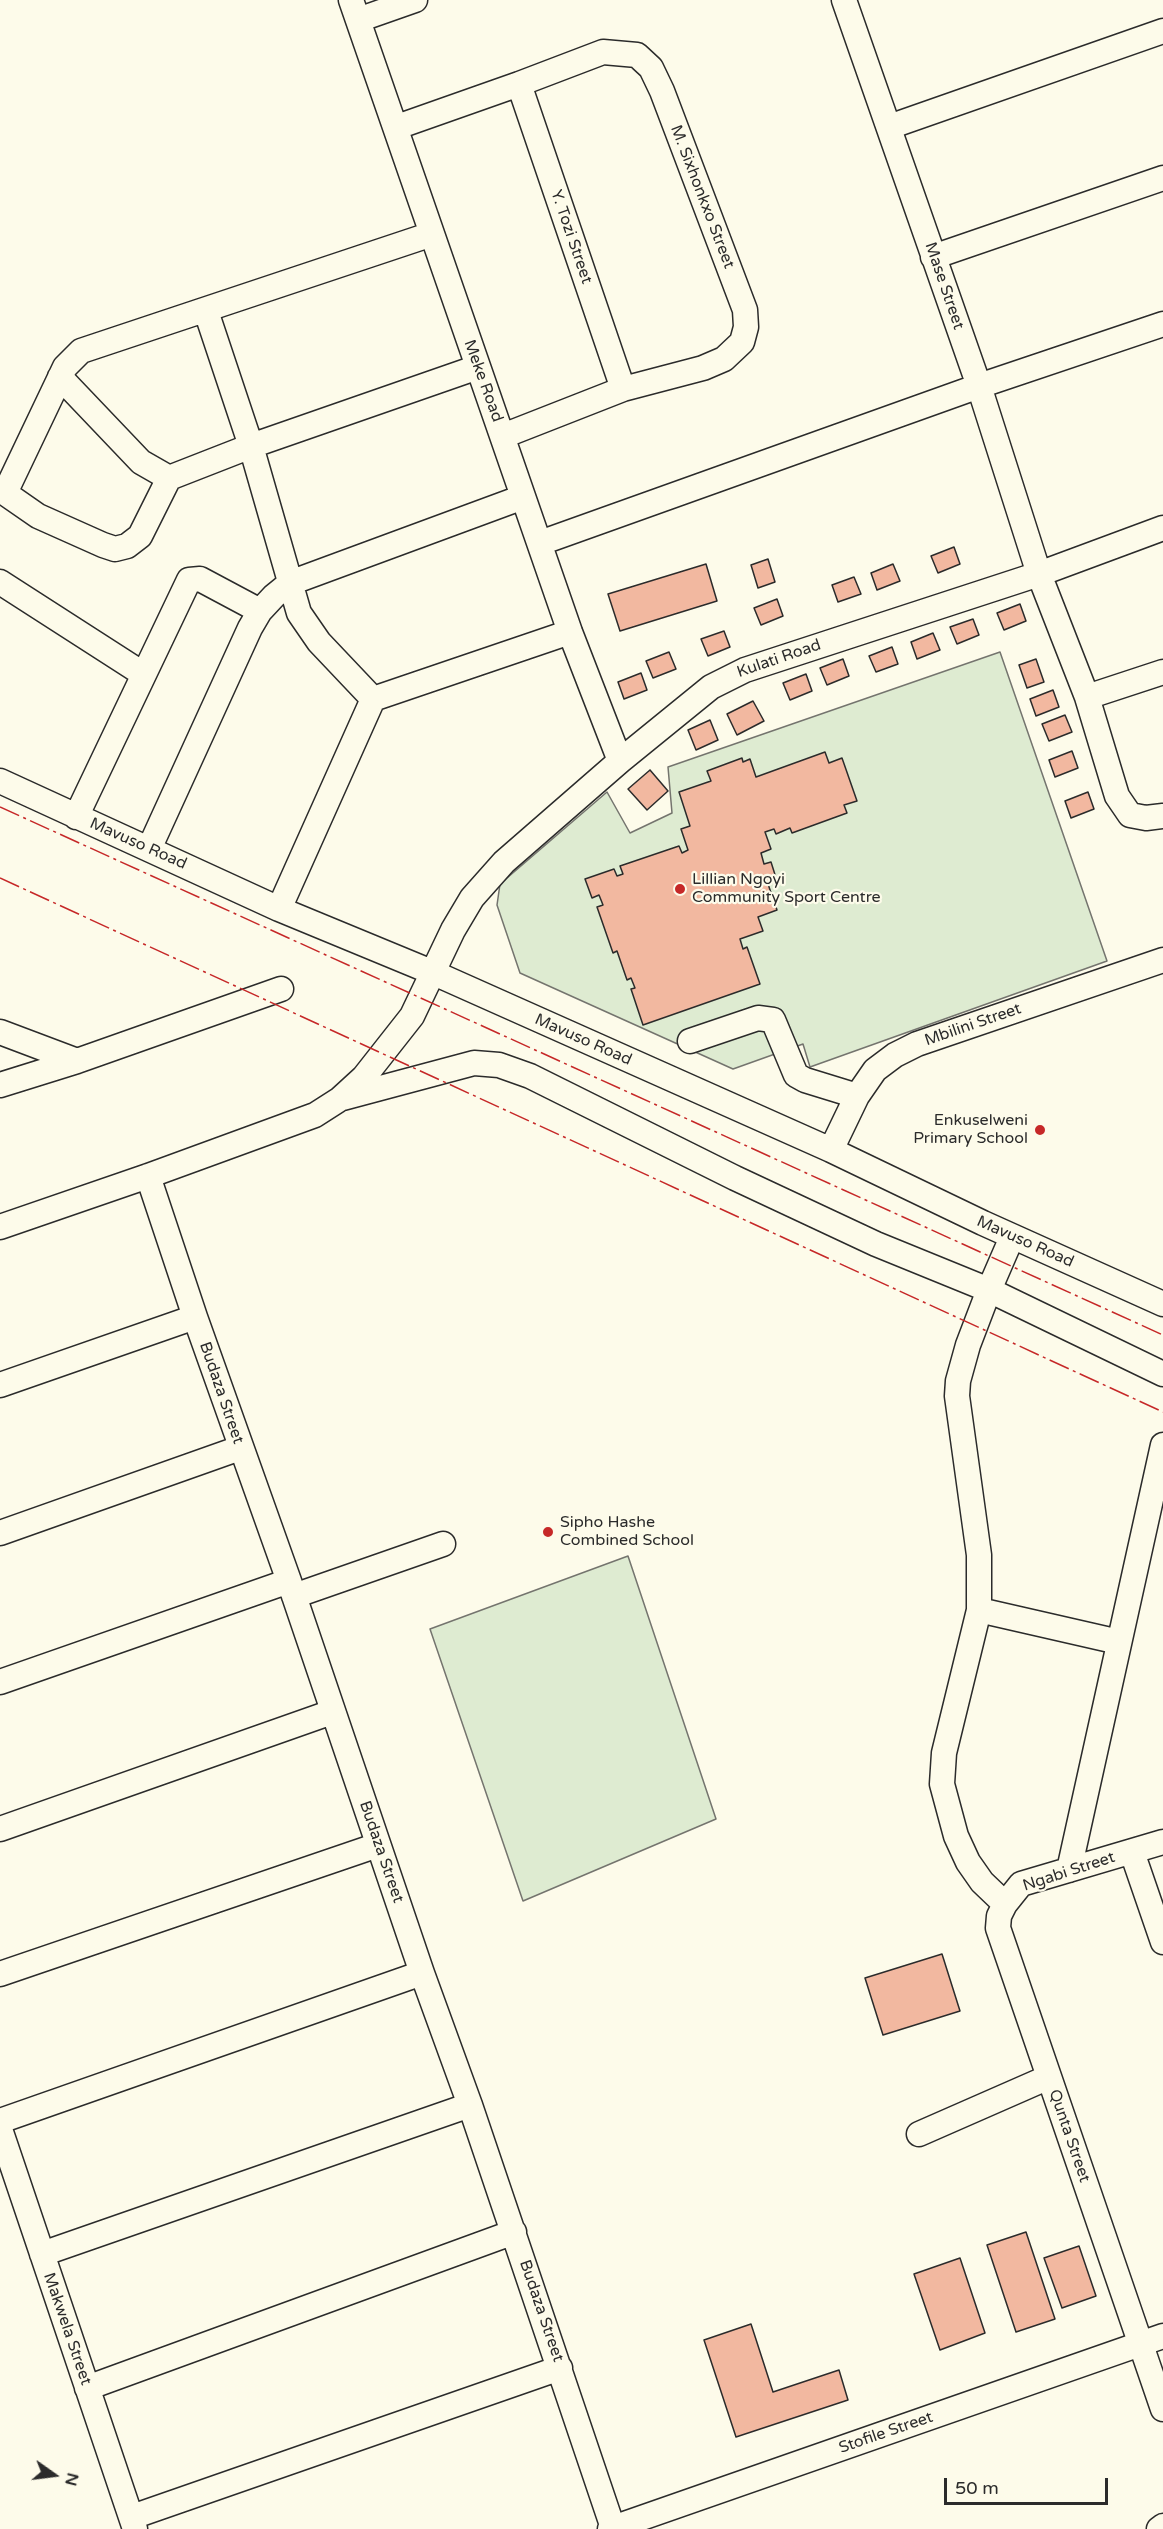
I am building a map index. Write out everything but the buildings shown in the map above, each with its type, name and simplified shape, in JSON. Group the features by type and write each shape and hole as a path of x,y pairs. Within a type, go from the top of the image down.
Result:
{"street":[{"path":"355,10 415,0"},
{"name":"Mase Street","path":"844,0 979,386 1039,574 1087,697 1117,796 1122,807 1130,815 1163,816"},
{"name":"Meke Road","path":"355,10 570,632 620,761"},
{"path":"889,127 1163,31"},
{"name":"M. Sixhonkxo Street","path":"397,127 603,52 637,55 651,68 745,310 746,327 742,342 723,359 703,368 623,389 503,436"},
{"name":"Y. Tozi Street","path":"519,84 623,389"},
{"path":"933,257 1163,178"},
{"path":"432,234 81,351 71,359 60,377 2,494 38,516 115,549 127,546 140,536 169,478 251,446 478,368"},
{"path":"206,311 251,446 299,613 307,627 373,699"},
{"path":"540,543 979,386 1163,324"},
{"path":"60,377 141,462 169,478"},
{"path":"150,849 260,610 290,583 523,497"},
{"name":"Kulati Road","path":"340,1099 364,1077 390,1047 412,1016 453,930 472,898 504,862 620,761 711,687 745,670 1039,574 1163,528"},
{"path":"76,816 183,589 191,579 200,579 260,610"},
{"path":"0,582 143,674"},
{"path":"279,909 373,699 570,632"},
{"path":"1087,697 1163,672"},
{"name":"Mavuso Road","path":"0,781 279,909 434,973 831,1150 1012,1237 1163,1304"},
{"name":"Mbilini Street","path":"831,1150 857,1096 875,1070 896,1055 917,1044 1163,960"},
{"path":"0,1085 77,1061 281,989"},
{"path":"690,1041 758,1018 773,1020 796,1075 857,1096"},
{"path":"0,1032 77,1061"},
{"path":"0,1227 315,1115 340,1099 474,1063 499,1065 530,1076 735,1178 876,1244 988,1290 1163,1374"},
{"name":"Budaza Street","path":"148,1176 240,1448 292,1589 422,1973 514,2232 611,2529"},
{"path":"1005,1904 982,1882 968,1862 953,1826 942,1784 944,1753 980,1610 979,1555 957,1396 958,1381 988,1290 1012,1237"},
{"path":"0,1385 195,1317"},
{"path":"1069,1870 1163,1445"},
{"path":"0,1533 240,1448"},
{"path":"0,1682 292,1589 443,1544"},
{"path":"980,1610 1119,1642"},
{"path":"0,1829 332,1712"},
{"name":"Ngabi Street","path":"998,1928 999,1916 1005,1904 1021,1884 1163,1842"},
{"path":"0,1974 378,1845"},
{"path":"1132,1852 1163,1942"},
{"name":"Qunta Street","path":"998,1928 1163,2409"},
{"path":"0,2121 422,1973"},
{"path":"918,2134 1049,2077"},
{"path":"42,2254 470,2105"},
{"name":"Makwela Street","path":"0,2129 134,2523"},
{"path":"87,2388 514,2232"},
{"name":"Stofile Street","path":"611,2529 1163,2336"},
{"path":"134,2523 560,2368"},
{"path":"1159,2529 1163,2526"}],"green space":[{"path":"1000,652 1107,961 810,1067 803,1044 733,1069 520,973 497,905 500,884 607,792 630,833 672,813 668,767"},
{"path":"628,1556 716,1819 523,1901 430,1629"}],"power":[{"path":"0,807 1163,1335"},
{"path":"0,878 1163,1412"}],"place":[{"name":"Lillian Ngoyi Community Sport Centre","path":"680,889"},
{"name":"Enkuselweni Primary School","path":"1040,1130"},
{"name":"Sipho Hashe Combined School","path":"548,1532"}]}
